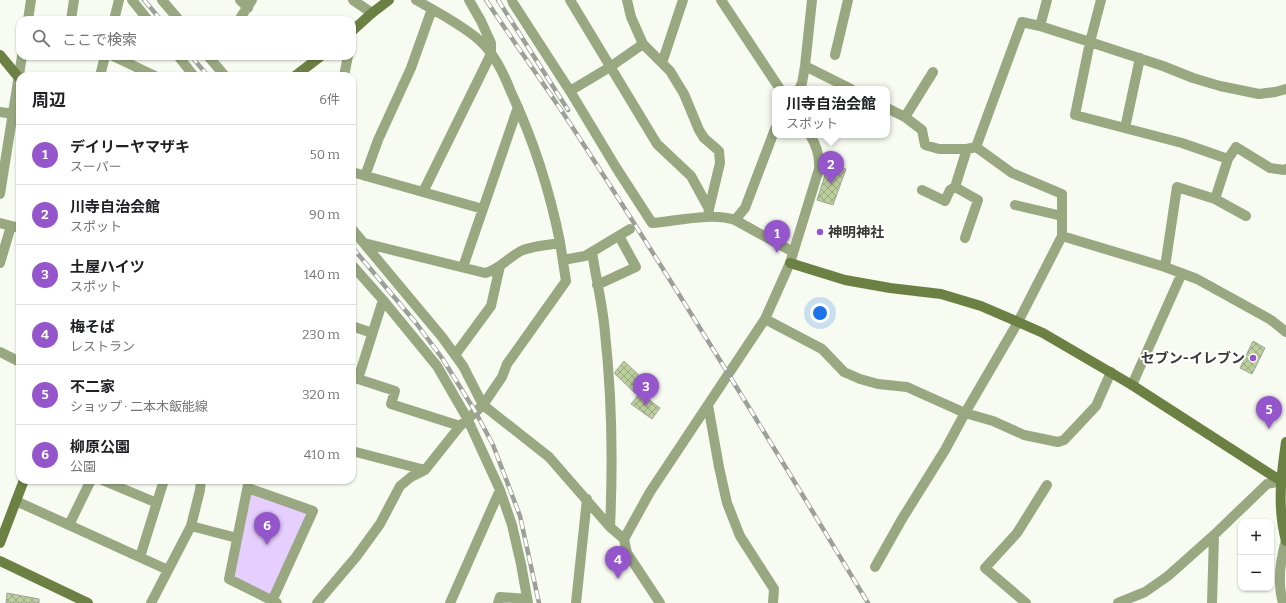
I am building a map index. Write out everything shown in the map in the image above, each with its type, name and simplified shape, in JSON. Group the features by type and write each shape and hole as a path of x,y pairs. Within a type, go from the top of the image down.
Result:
{"street":[{"path":"29,16 31,0"},
{"path":"72,16 74,0"},
{"path":"115,16 120,0"},
{"path":"132,0 145,16"},
{"path":"162,0 175,16"},
{"path":"240,0 250,4 242,16"},
{"path":"353,0 372,13"},
{"path":"356,28 389,0"},
{"path":"317,603 356,557 380,524 400,486 411,477 425,470 467,418 484,405 502,377 507,364 566,281 560,243 545,182 518,107 499,66 492,54 478,39 457,24 416,0"},
{"path":"423,192 492,54 491,43 469,0"},
{"path":"512,0 570,90 617,169 652,223 709,213 735,220 793,252"},
{"path":"570,0 657,144 691,176 709,213"},
{"path":"627,0 631,17 643,44 670,71 684,94 699,130 704,138 719,151 720,163 709,213"},
{"path":"662,63 683,0"},
{"path":"721,0 778,86"},
{"path":"800,86 805,66 812,0"},
{"path":"836,54 848,0"},
{"path":"1040,26 1047,0"},
{"path":"1101,0 1090,42 1075,115 1182,143 1228,159"},
{"path":"365,176 378,140 410,68 432,9"},
{"path":"922,190 945,201 950,190 955,187 1022,22 1040,26 1140,58 1193,78 1220,86 1259,94 1286,89"},
{"path":"570,90 610,67 643,44"},
{"path":"0,55 16,74"},
{"path":"1125,128 1140,58"},
{"path":"20,72 21,60"},
{"path":"101,72 104,60"},
{"path":"121,60 147,72"},
{"path":"181,60 190,72"},
{"path":"213,60 222,72"},
{"path":"300,72 316,60"},
{"path":"345,72 347,60"},
{"path":"805,66 845,86"},
{"path":"905,117 933,72"},
{"path":"0,194 3,156 16,96"},
{"path":"463,267 518,107"},
{"path":"875,567 902,519 945,450 965,412 1018,322 1062,236 1062,194 1012,173 971,148 939,149 925,144 922,130 905,117 890,110"},
{"path":"0,112 13,114"},
{"path":"735,220 745,208 772,137"},
{"path":"624,539 650,492 678,448 765,319 790,263 819,169 820,159 812,138"},
{"path":"1216,200 1228,159 1236,148 1270,168 1286,169"},
{"path":"356,173 483,209"},
{"path":"955,187 978,200 965,238"},
{"path":"1165,267 1177,187 1216,200 1246,216"},
{"path":"1015,205 1062,216"},
{"path":"0,222 16,227 0,261"},
{"path":"563,260 585,256 630,229"},
{"path":"356,234 442,337 463,366 484,405 549,457 610,526 624,539 627,553 660,603"},
{"path":"597,284 636,267 619,236"},
{"path":"1062,236 1165,267 1197,279 1271,320 1286,332"},
{"path":"364,243 485,273 492,271 522,250 560,243"},
{"path":"592,252 605,332 612,419 613,474 610,526"},
{"path":"790,263 845,280 890,288 941,294 981,306 1043,333 1132,385 1281,481"},
{"path":"455,355 491,306 500,266"},
{"path":"356,270 437,366 467,418 500,490 512,525 528,601 500,597 498,603"},
{"path":"1132,385 1182,273"},
{"path":"356,375 383,300"},
{"path":"765,319 822,349 844,372 860,379 878,384 906,386 965,412 992,420 1024,435 1058,442 1062,442 1096,406 1111,372"},
{"path":"356,327 372,333"},
{"path":"0,352 16,360"},
{"path":"356,378 395,391 391,404 460,426"},
{"path":"708,405 718,467 727,503 740,536 774,589 774,603"},
{"path":"1283,603 1280,583 1280,564 1286,541 1281,518 1281,481 1286,442"},
{"path":"356,452 425,470"},
{"path":"1118,603 1145,592 1168,576 1214,535 1267,484 1281,481"},
{"path":"0,543 22,484"},
{"path":"69,525 89,484"},
{"path":"112,484 157,503"},
{"path":"140,557 163,484"},
{"path":"151,603 191,526 201,484"},
{"path":"248,484 313,511 275,602 229,579 248,484"},
{"path":"1026,603 985,568 1017,533 1047,485"},
{"path":"450,603 500,490"},
{"path":"576,603 586,499"},
{"path":"16,501 168,570"},
{"path":"191,526 237,538"},
{"path":"1212,603 1214,535"},
{"path":"0,561 74,600 88,603"}],"shaded area":[{"path":"248,488 313,511 272,601 229,579"}],"building":[{"path":"835,165 846,169 833,205 817,200 828,166 834,169"},
{"name":"セブン-イレブン","path":"1253,341 1265,348 1252,374 1240,368"},
{"path":"624,361 645,381 635,393 615,374"},
{"path":"640,393 660,408 652,419 631,404"},
{"path":"7,593 39,599 39,603 6,603"}],"railway":[{"path":"144,0 158,16"},
{"path":"486,0 569,122 645,241 868,603"},
{"path":"498,0 568,110"},
{"path":"194,60 205,72"},
{"path":"356,252 416,323 442,358 475,411 493,445 520,516 539,603"}],"place":[{"name":"川寺自治会館","path":"831,184"},
{"name":"神明神社","path":"820,232"},
{"name":"デイリーヤマザキ","path":"777,253"},
{"name":"セブン-イレブン","path":"1253,358"},
{"name":"土屋ハイツ","path":"646,406"},
{"name":"不二家","path":"1269,429"},
{"name":"柳原公園","path":"267,545"},
{"name":"梅そば","path":"618,579"}]}
